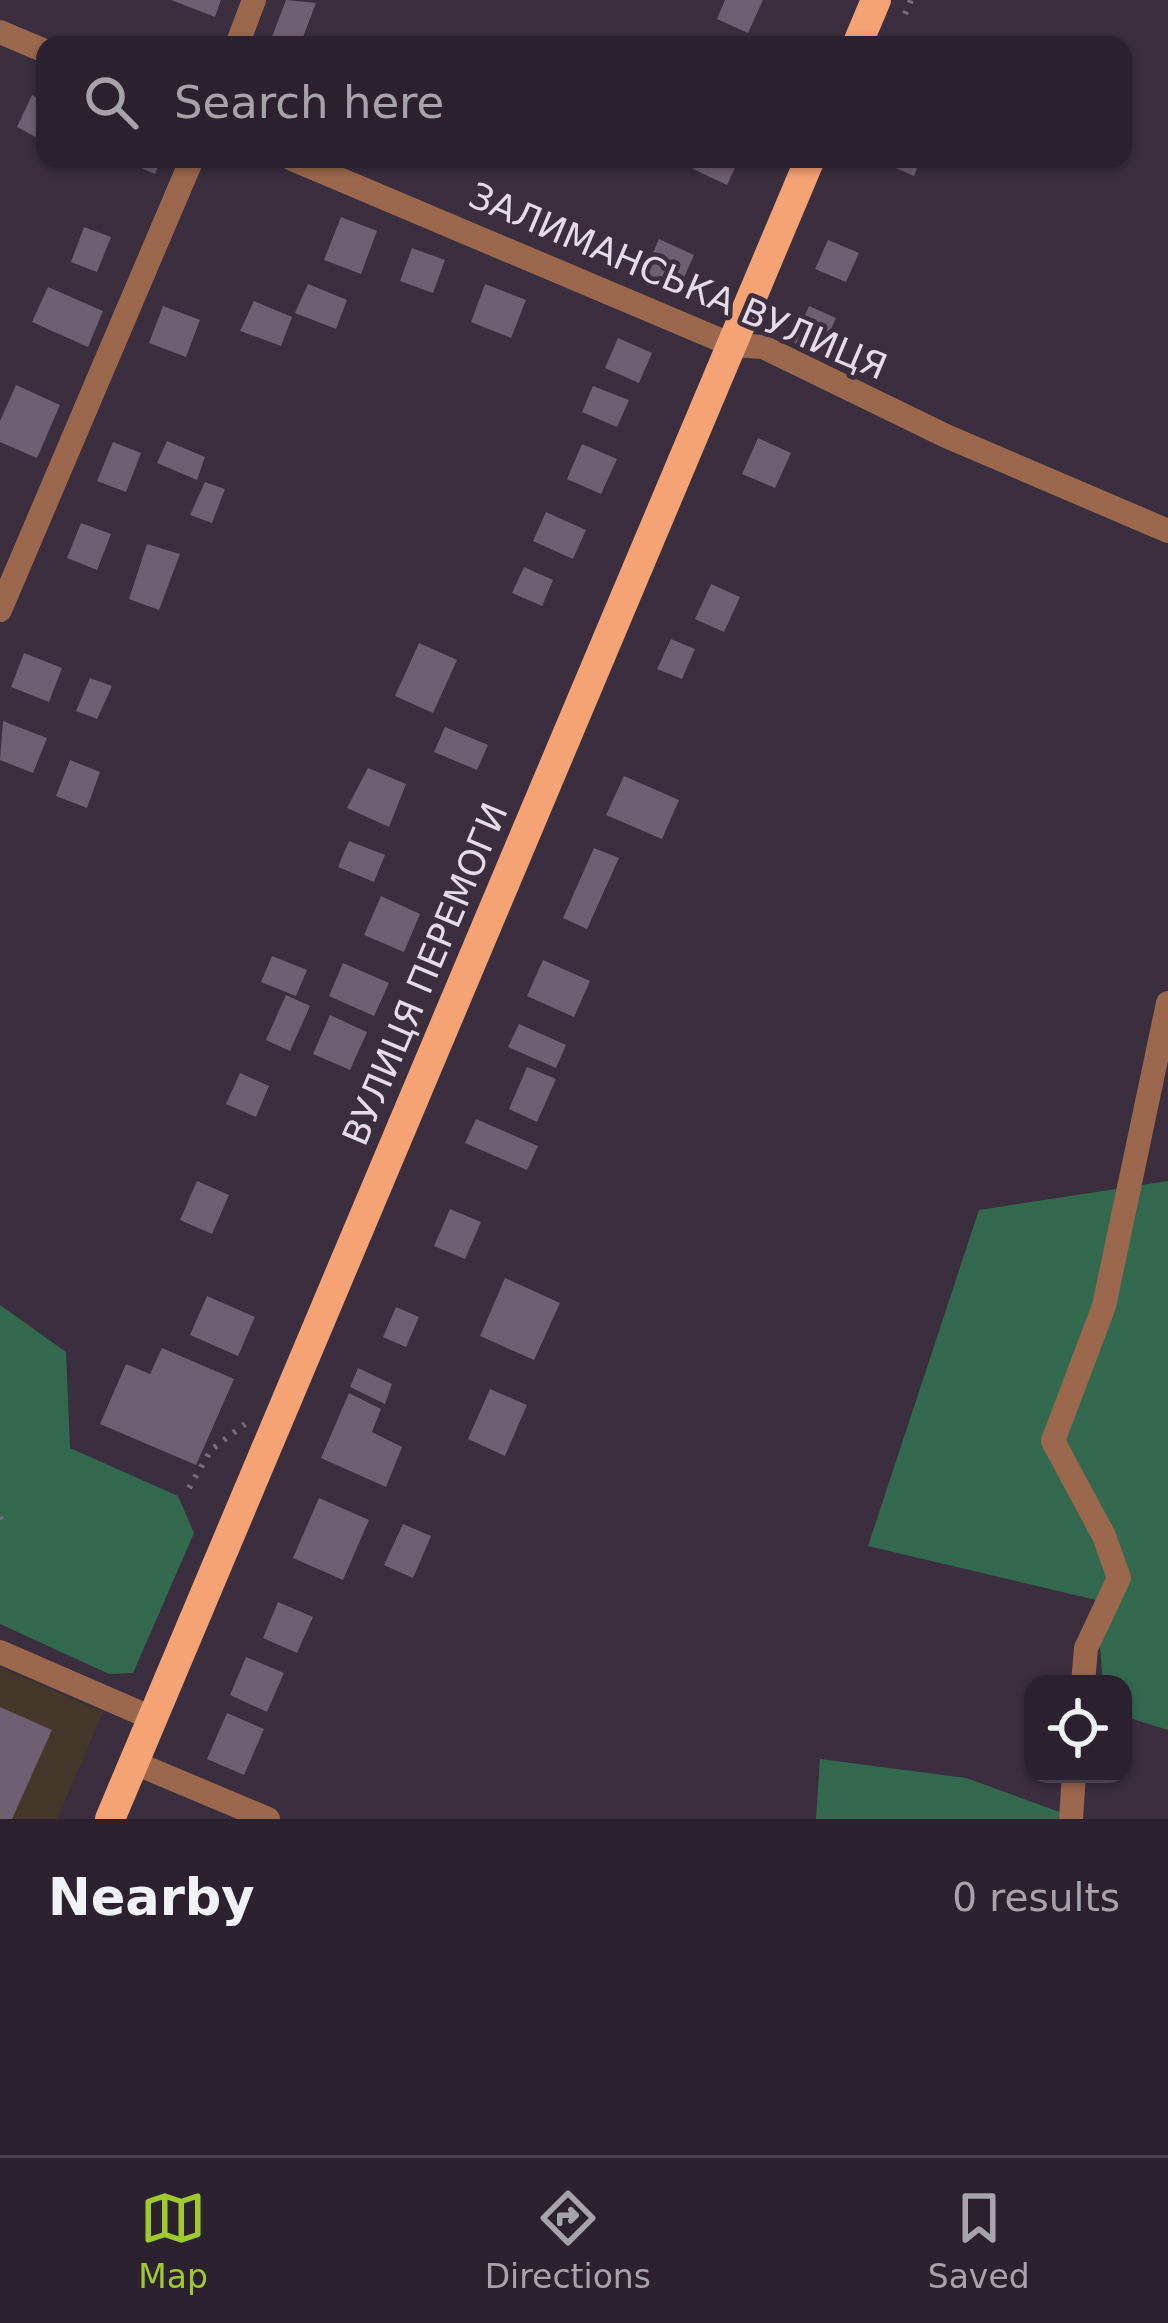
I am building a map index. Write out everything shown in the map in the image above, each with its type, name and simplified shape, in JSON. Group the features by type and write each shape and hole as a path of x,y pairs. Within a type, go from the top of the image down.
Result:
{"main road":[{"path":"861,36 876,0"},
{"name":"ВУЛИЦЯ ПЕРЕМОГИ","path":"110,1819 806,168"}],"street":[{"path":"240,36 254,0"},
{"path":"0,32 36,48"},
{"path":"0,610 188,168"},
{"name":"ЗАЛИМАНСЬКА ВУЛИЦЯ","path":"313,168 732,345 763,347 946,436 1168,531"},
{"path":"1084,1675 1086,1648 1119,1578 1104,1536 1053,1441 1104,1306 1168,1003"},
{"path":"0,1652 154,1719"},
{"path":"135,1763 268,1819"},
{"path":"1071,1819 1073,1783"}],"path":[{"path":"189,1488 211,1450 254,1418"}],"shaded area":[{"path":"0,1667 103,1712 57,1819 0,1819"}],"green space":[{"path":"1168,1181 1168,1730 1132,1719 1132,1675 1102,1675 1096,1600 868,1546 979,1210"},
{"path":"0,1305 66,1352 70,1448 178,1496 194,1533 133,1673 109,1674 0,1624"},
{"path":"820,1759 966,1778 1079,1819 816,1819"}],"building":[{"path":"171,0 221,0 215,17"},
{"path":"286,0 316,3 303,36 272,36"},
{"path":"725,0 763,0 748,33 717,19"},
{"path":"32,95 36,97 36,137 17,127"},
{"path":"694,168 735,168 727,185"},
{"path":"341,217 377,231 361,274 324,260"},
{"path":"84,227 111,237 97,272 71,262"},
{"path":"659,239 694,255 678,291 643,276"},
{"path":"828,240 859,253 846,282 815,269"},
{"path":"412,248 445,260 433,293 400,281"},
{"path":"308,284 347,300 336,329 295,313"},
{"path":"485,284 526,300 511,338 471,322"},
{"path":"48,287 103,311 88,347 32,322"},
{"path":"254,301 292,317 281,346 240,331"},
{"path":"163,306 200,320 186,357 149,343"},
{"path":"809,306 836,318 820,354 793,342"},
{"path":"618,338 652,353 639,383 605,368"},
{"path":"16,385 60,405 37,458 0,442 0,421"},
{"path":"593,386 629,400 617,427 582,412"},
{"path":"758,438 791,453 775,488 742,474"},
{"path":"167,441 205,457 197,480 157,463"},
{"path":"113,442 141,453 126,492 97,481"},
{"path":"582,444 617,459 601,494 567,479"},
{"path":"205,482 225,489 212,523 190,515"},
{"path":"546,512 586,530 573,559 533,541"},
{"path":"81,523 111,534 97,570 67,558"},
{"path":"147,544 180,554 159,610 129,599"},
{"path":"524,567 553,580 542,606 512,593"},
{"path":"711,584 740,597 724,632 695,619"},
{"path":"671,639 695,649 682,679 657,669"},
{"path":"419,643 457,660 433,713 395,696"},
{"path":"24,653 62,668 49,702 11,687"},
{"path":"90,678 112,686 97,719 76,711"},
{"path":"3,721 47,738 33,773 0,760"},
{"path":"445,727 488,745 477,770 434,752"},
{"path":"70,760 100,772 87,808 56,796"},
{"path":"368,768 406,784 389,827 347,808"},
{"path":"624,776 679,800 662,839 606,815"},
{"path":"349,841 385,855 374,882 338,867"},
{"path":"594,848 619,858 587,929 563,918"},
{"path":"381,896 420,914 404,952 364,935"},
{"path":"272,956 307,970 296,996 261,982"},
{"path":"543,960 590,981 574,1017 527,996"},
{"path":"343,963 389,983 374,1016 329,996"},
{"path":"286,995 310,1006 290,1051 266,1040"},
{"path":"330,1015 367,1032 350,1070 313,1054"},
{"path":"519,1024 566,1045 556,1068 508,1047"},
{"path":"527,1067 556,1079 537,1122 509,1109"},
{"path":"240,1073 269,1086 256,1117 226,1104"},
{"path":"476,1119 538,1146 527,1170 465,1143"},
{"path":"197,1181 229,1195 212,1234 180,1220"},
{"path":"450,1209 481,1222 465,1259 434,1246"},
{"path":"505,1278 560,1303 534,1360 480,1336"},
{"path":"207,1296 255,1317 238,1356 190,1335"},
{"path":"396,1307 419,1317 406,1347 383,1337"},
{"path":"162,1348 234,1379 196,1465 100,1424 126,1364 150,1374"},
{"path":"358,1368 392,1384 385,1404 350,1387"},
{"path":"490,1389 527,1405 505,1456 468,1439"},
{"path":"349,1393 381,1409 372,1432 402,1447 386,1487 321,1458"},
{"path":"319,1498 369,1520 343,1580 293,1558"},
{"path":"403,1524 431,1536 413,1578 384,1565"},
{"path":"278,1602 313,1617 297,1653 263,1638"},
{"path":"246,1657 284,1673 267,1712 230,1695"},
{"path":"0,1707 52,1730 12,1819 0,1819"},
{"path":"227,1713 264,1729 244,1775 207,1759"}]}
